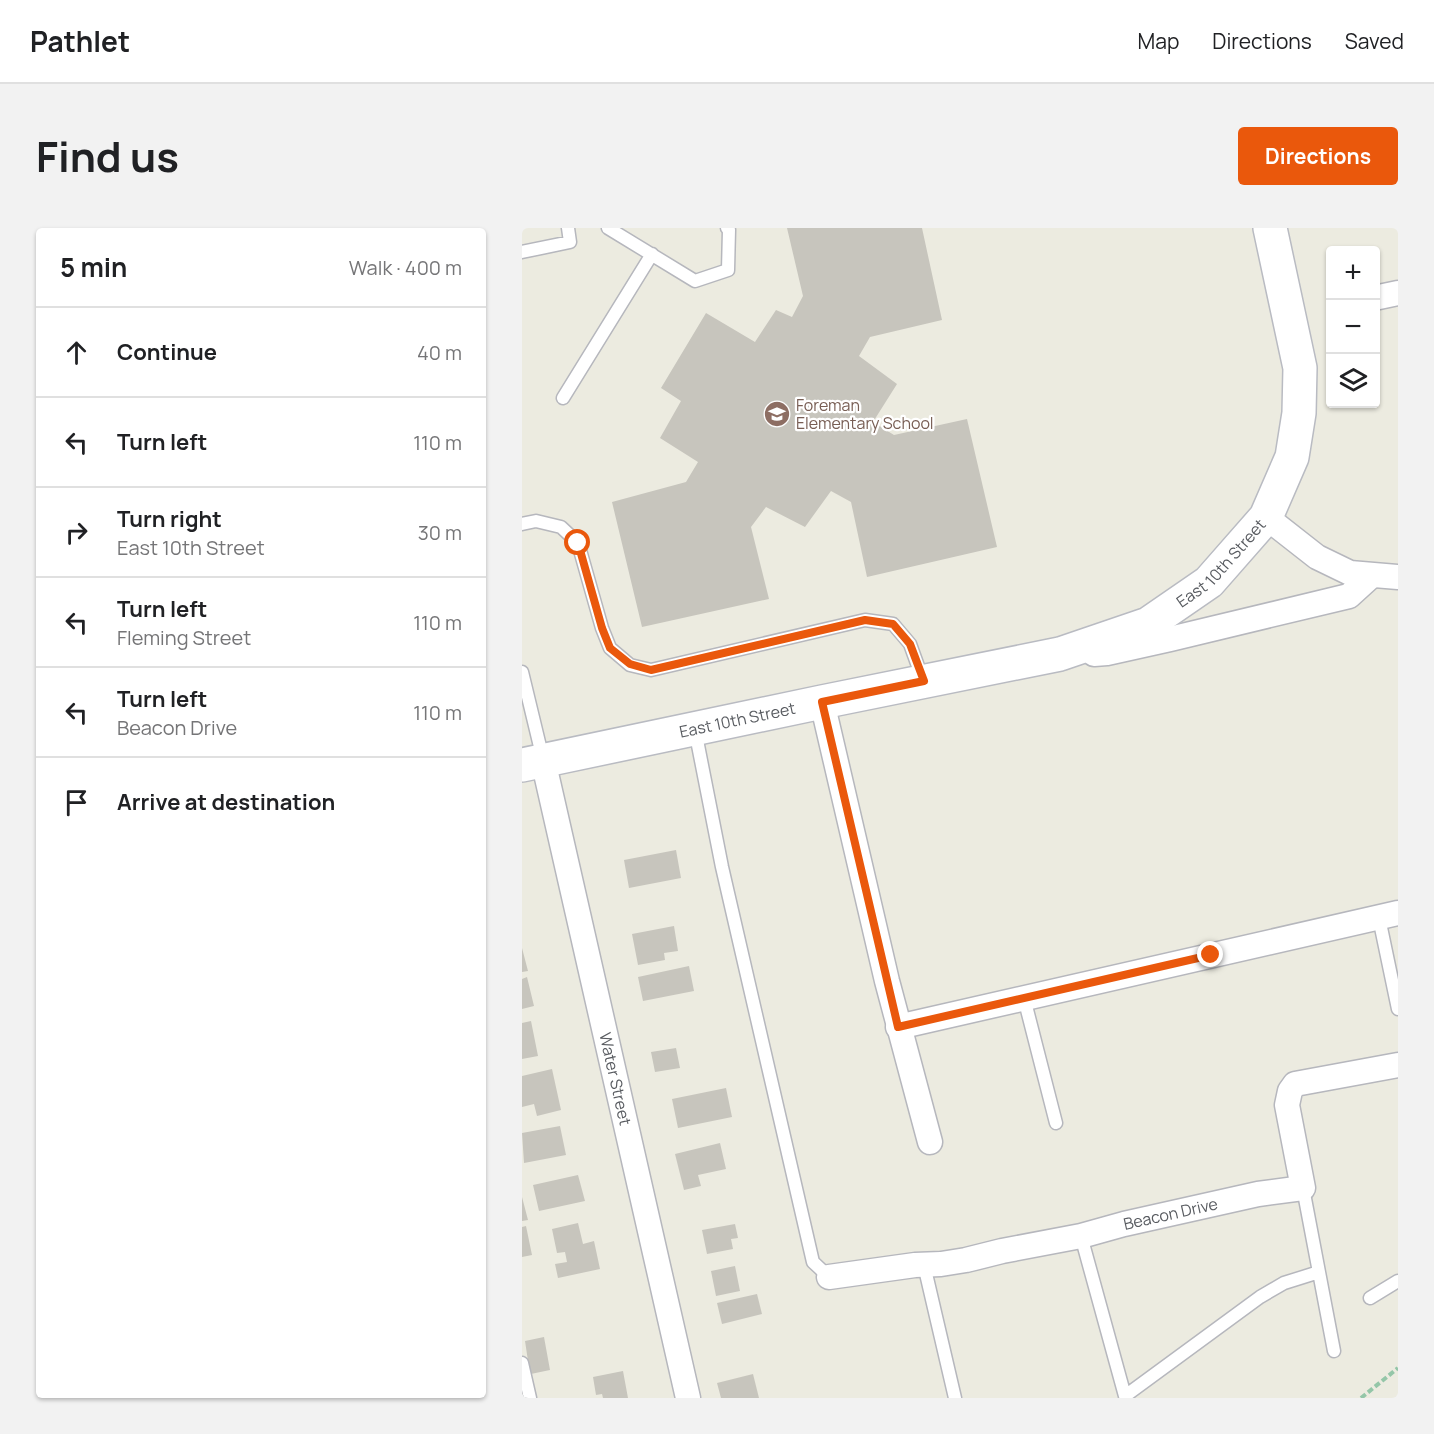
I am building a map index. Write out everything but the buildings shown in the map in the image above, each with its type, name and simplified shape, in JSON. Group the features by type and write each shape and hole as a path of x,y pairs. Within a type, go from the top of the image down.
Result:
{"main road":[{"path":"1266,517 1292,457 1299,413 1300,368 1270,228"},
{"name":"East 10th Street","path":"533,762 1060,654 1148,624 1209,582 1266,517"}],"street":[{"name":"East 10th Street","path":"1266,517 1317,557 1350,573 1398,577"},
{"name":"East 10th Street","path":"1060,654 1107,653 1338,599 1349,596 1371,576"},
{"path":"822,702 898,1027 930,1142"},
{"name":"Water Street","path":"533,762 688,1398"},
{"path":"898,1027 1388,916"},
{"path":"1303,1188 1287,1105 1290,1091 1295,1084 1398,1065"},
{"name":"Beacon Drive","path":"829,1277 966,1260 1081,1236 1247,1196 1303,1188"}],"lane":[{"path":"522,252 570,242 568,228"},
{"path":"608,228 695,281 729,270 729,230 727,228"},
{"path":"562,398 651,254"},
{"path":"522,524 536,520 561,527 578,543 602,628 610,648 630,664 651,670 865,620 893,624 910,644 924,681"},
{"path":"522,672 533,762"},
{"path":"695,728 722,867 813,1262 829,1277"},
{"path":"1388,916 1398,1009"},
{"path":"1024,998 1056,1123"},
{"path":"1303,1188 1334,1351"},
{"path":"1081,1236 1125,1396 1260,1297 1284,1282 1319,1272"},
{"path":"924,1265 955,1398"},
{"path":"1370,1298 1398,1281"},
{"path":"522,1363 530,1398"}],"path":[{"path":"1361,1398 1398,1368"}],"place":[{"name":"Foreman Elementary School","path":"777,414"}],"route":[{"path":"578,543 602,628 610,648 630,664 651,670 685,664 865,620 893,624 910,644 924,681 822,702 898,1027 1211,955"}]}
